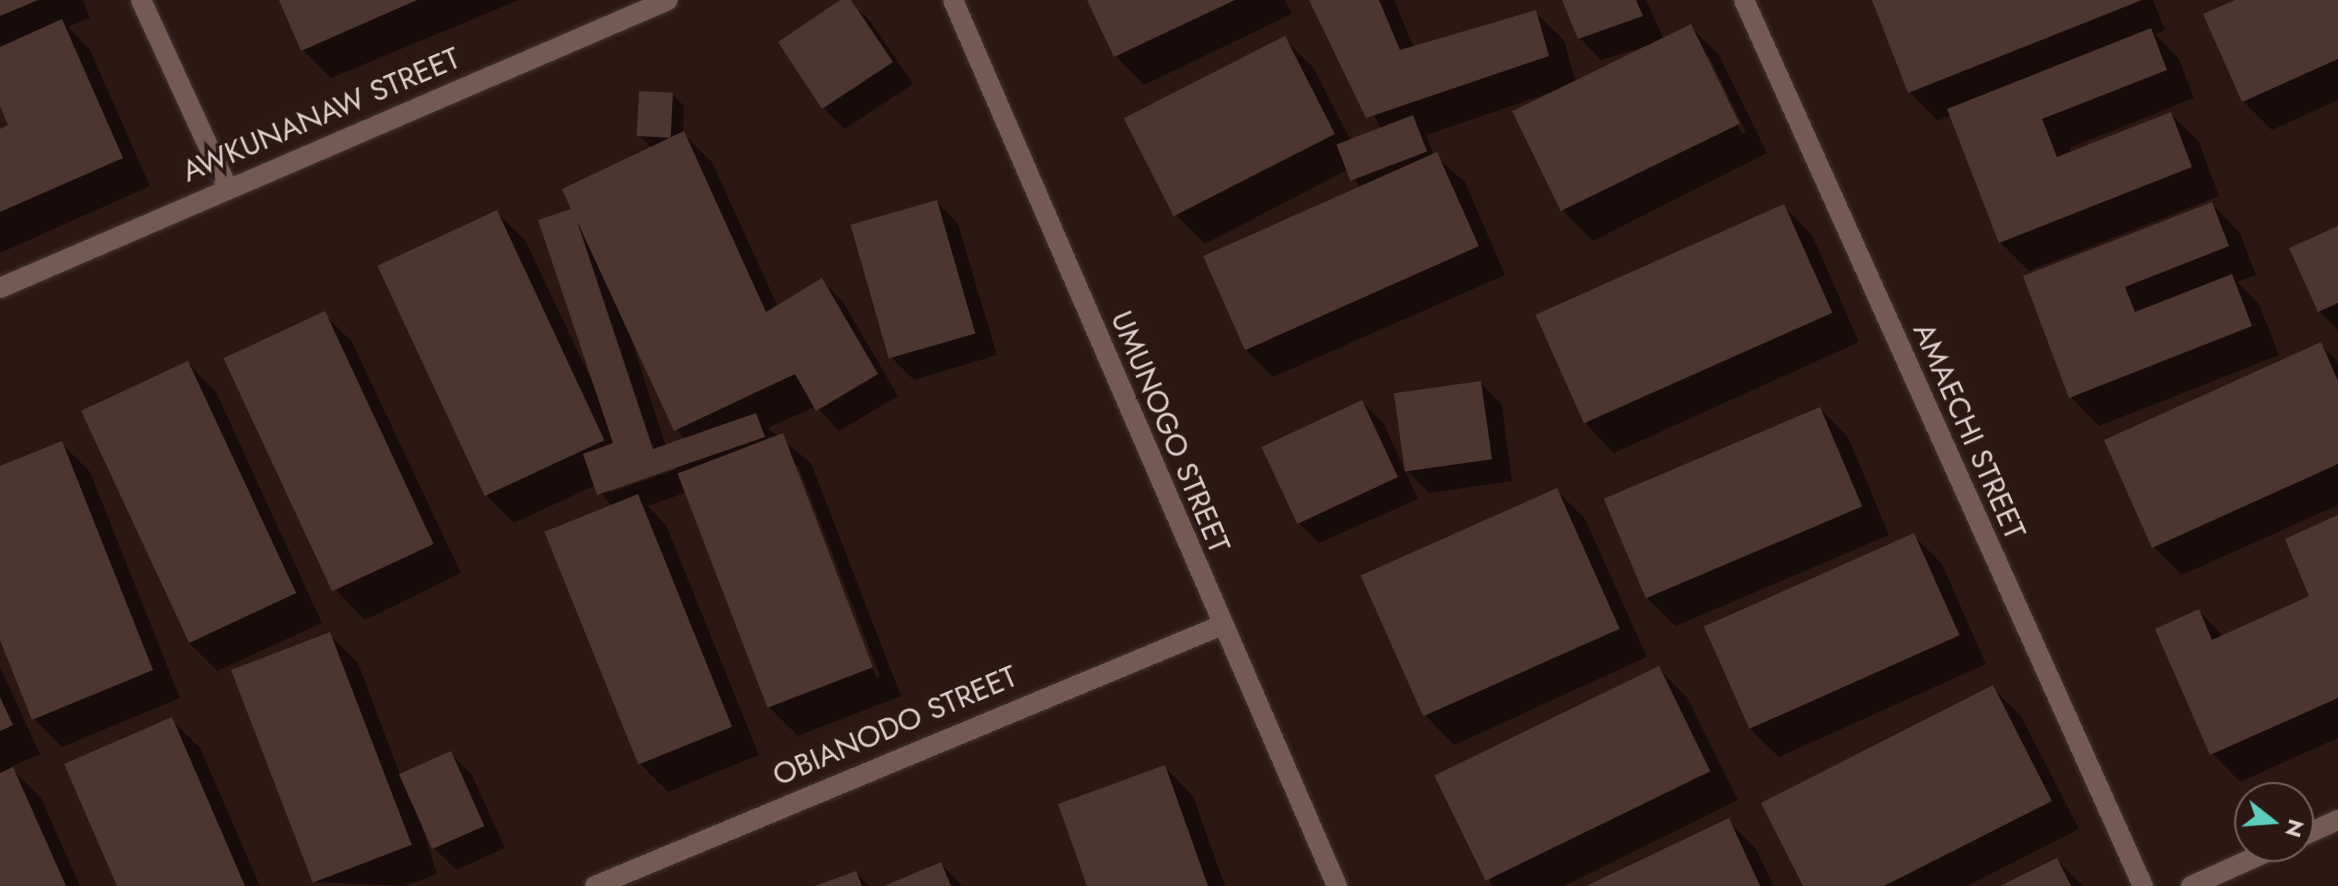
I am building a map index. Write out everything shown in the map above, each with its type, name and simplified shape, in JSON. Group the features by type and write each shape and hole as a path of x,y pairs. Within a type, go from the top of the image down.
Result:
{"street":[{"path":"141,0 227,187"},
{"name":"AWKUNANAW STREET","path":"0,288 227,187 668,0"},
{"name":"UMUNOGO STREET","path":"953,0 1220,626 1337,886"},
{"name":"AMAECHI STREET","path":"1744,0 2143,886"},
{"name":"OBIANODO STREET","path":"595,886 1220,626"},
{"path":"2314,831 2338,820"},
{"path":"2191,886 2244,862"}],"building":[{"path":"0,0 38,0 0,16"},
{"path":"279,0 417,0 301,51"},
{"path":"840,0 851,0 893,62 822,109 778,42"},
{"path":"1087,0 1235,0 1114,57"},
{"path":"1309,0 1379,0 1400,50 1536,10 1549,56 1366,118"},
{"path":"1562,0 1636,0 1643,16 1578,39"},
{"path":"1872,0 2142,0 1908,93"},
{"path":"2235,0 2338,0 2338,59 2242,102 2203,14"},
{"path":"62,19 123,158 0,212 0,129 8,125 0,106 0,47"},
{"path":"1691,24 1740,124 1561,211 1512,111"},
{"path":"2151,28 2167,70 2042,119 2057,157 2171,112 2192,167 1999,243 1947,109"},
{"path":"1285,36 1335,134 1174,216 1124,118"},
{"path":"639,91 673,93 671,138 637,136"},
{"path":"1413,115 1427,151 1350,181 1336,144"},
{"path":"684,131 766,312 822,278 878,374 816,411 795,374 674,431 577,221 653,449 756,413 765,437 597,495 583,454 613,443 538,220 571,209 562,189"},
{"path":"1437,152 1479,246 1245,350 1203,256"},
{"path":"937,200 975,334 889,358 850,225"},
{"path":"2212,202 2229,246 2125,287 2135,312 2232,274 2252,326 2069,398 2023,276"},
{"path":"1784,204 1832,313 1584,423 1536,315"},
{"path":"497,210 604,440 485,496 377,266"},
{"path":"2338,226 2338,303 2318,312 2289,248"},
{"path":"325,311 434,544 332,591 223,358"},
{"path":"2321,342 2338,381 2338,464 2152,548 2104,440"},
{"path":"188,361 296,593 189,643 81,411"},
{"path":"1481,381 1492,459 1405,471 1394,393"},
{"path":"1362,400 1398,477 1297,524 1261,447"},
{"path":"1820,407 1862,506 1646,598 1604,499"},
{"path":"783,433 873,667 767,708 678,473"},
{"path":"62,441 153,670 32,720 0,640 0,466"},
{"path":"1557,488 1620,629 1423,716 1361,575"},
{"path":"638,494 732,727 638,765 544,532"},
{"path":"2338,515 2338,698 2210,755 2155,629 2199,609 2212,640 2309,596 2285,539"},
{"path":"1914,533 1960,635 1749,729 1704,627"},
{"path":"330,632 412,845 313,883 231,670"},
{"path":"1659,666 1710,771 1486,881 1434,776"},
{"path":"1993,685 2052,801 1884,886 1803,886 1761,803"},
{"path":"0,697 13,725 0,731"},
{"path":"172,717 245,886 117,886 64,764"},
{"path":"451,751 484,826 432,849 399,774"},
{"path":"1165,765 1208,886 1087,886 1058,804"},
{"path":"13,767 66,886 0,886 0,773"},
{"path":"1729,818 1760,886 1586,886"},
{"path":"2057,858 2071,886 2000,886"},
{"path":"941,862 951,886 884,886"},
{"path":"856,871 862,886 815,886"}]}
